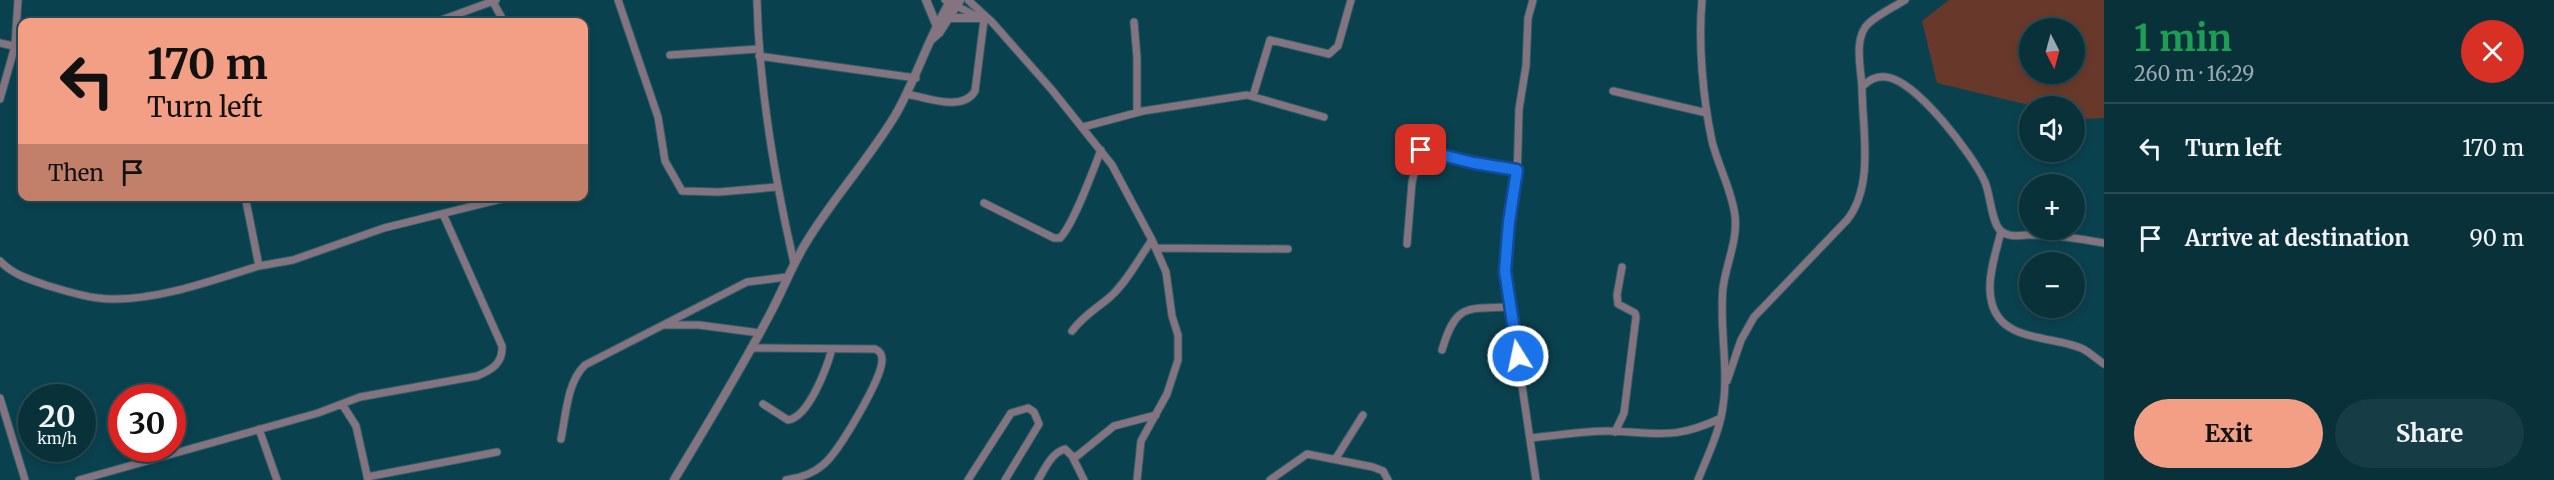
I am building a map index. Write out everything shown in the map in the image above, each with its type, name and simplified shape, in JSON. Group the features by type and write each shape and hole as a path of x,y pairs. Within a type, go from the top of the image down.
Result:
{"street":[{"path":"18,0 18,18"},
{"path":"447,18 494,0 502,18"},
{"path":"618,0 658,117 665,161 681,190 692,193 777,187"},
{"path":"757,0 758,53 777,187 794,263"},
{"path":"926,0 936,24"},
{"path":"968,0 1101,150 1117,174 1152,240 1169,283 1172,316 1179,347 1175,377 1141,441 1137,480"},
{"path":"1253,96 1270,40 1329,54 1338,46 1351,0"},
{"path":"1533,0 1528,18 1526,66 1519,109 1517,170 1506,252 1509,307 1536,480"},
{"path":"1698,480 1721,418 1725,386 1721,310 1735,228 1735,216 1729,189 1713,144 1707,112 1702,42 1702,0"},
{"path":"1725,386 1741,340 1754,317 1847,220 1858,203 1864,169 1861,34 1869,22 1905,0"},
{"path":"674,480 760,333 794,263 821,219 888,128 916,78 932,40 936,24 953,1"},
{"path":"953,1 986,20"},
{"path":"932,40 949,18 953,1"},
{"path":"949,18 986,20"},
{"path":"907,94 954,103 972,95 986,20"},
{"path":"1134,22 1137,112"},
{"path":"0,43 18,47"},
{"path":"0,99 18,50"},
{"path":"670,55 758,53 916,78"},
{"path":"1862,87 1875,77 1892,78 1905,85 1936,115 1976,164 1989,191 1996,226 2001,231 2012,235 2055,235 2104,243"},
{"path":"1613,91 1707,112"},
{"path":"1083,127 1137,112 1242,95 1253,96 1324,117"},
{"path":"984,203 1054,238 1060,238 1067,228 1101,150"},
{"path":"1407,244 1412,182 1420,151 1517,170"},
{"path":"246,201 259,266"},
{"path":"1,264 20,275 64,291 113,299 197,285 259,266 293,260 384,228 494,201"},
{"path":"79,480 259,429 360,397 477,376 490,370 500,359 502,345 443,214"},
{"path":"2001,231 1989,287 1991,300 1998,317 2014,331 2082,348 2104,364"},
{"path":"1072,331 1084,315 1121,285 1152,240"},
{"path":"1156,248 1288,249"},
{"path":"1615,432 1624,413 1636,318 1635,313 1618,304 1617,295 1622,267"},
{"path":"561,439 578,372 592,360 747,282 787,277"},
{"path":"1442,350 1450,328 1461,312 1469,309 1509,307"},
{"path":"662,326 699,325 760,333"},
{"path":"751,348 875,349 879,351 882,363 878,375 851,428 830,458 804,476 786,480"},
{"path":"763,404 788,420 795,418 819,386 832,349"},
{"path":"0,399 25,480"},
{"path":"342,404 356,426 368,478 497,452"},
{"path":"968,480 1011,413 1028,408 1034,412 1040,424 1005,480"},
{"path":"1072,456 1082,453 1114,426 1156,415"},
{"path":"1336,458 1363,415"},
{"path":"1530,438 1615,432 1682,434 1697,430 1721,418"},
{"path":"259,429 277,480"},
{"path":"1038,480 1056,453 1065,449 1072,456 1084,480"},
{"path":"1270,480 1301,456 1307,454 1336,458 1378,469 1388,480"}],"shaded area":[{"path":"1949,0 2104,0 2104,118 2085,119 2085,96 2019,96 2019,103 1937,83 1922,21"}],"route":[{"path":"1421,150 1474,163 1517,170 1509,222 1505,271 1518,356"}]}
